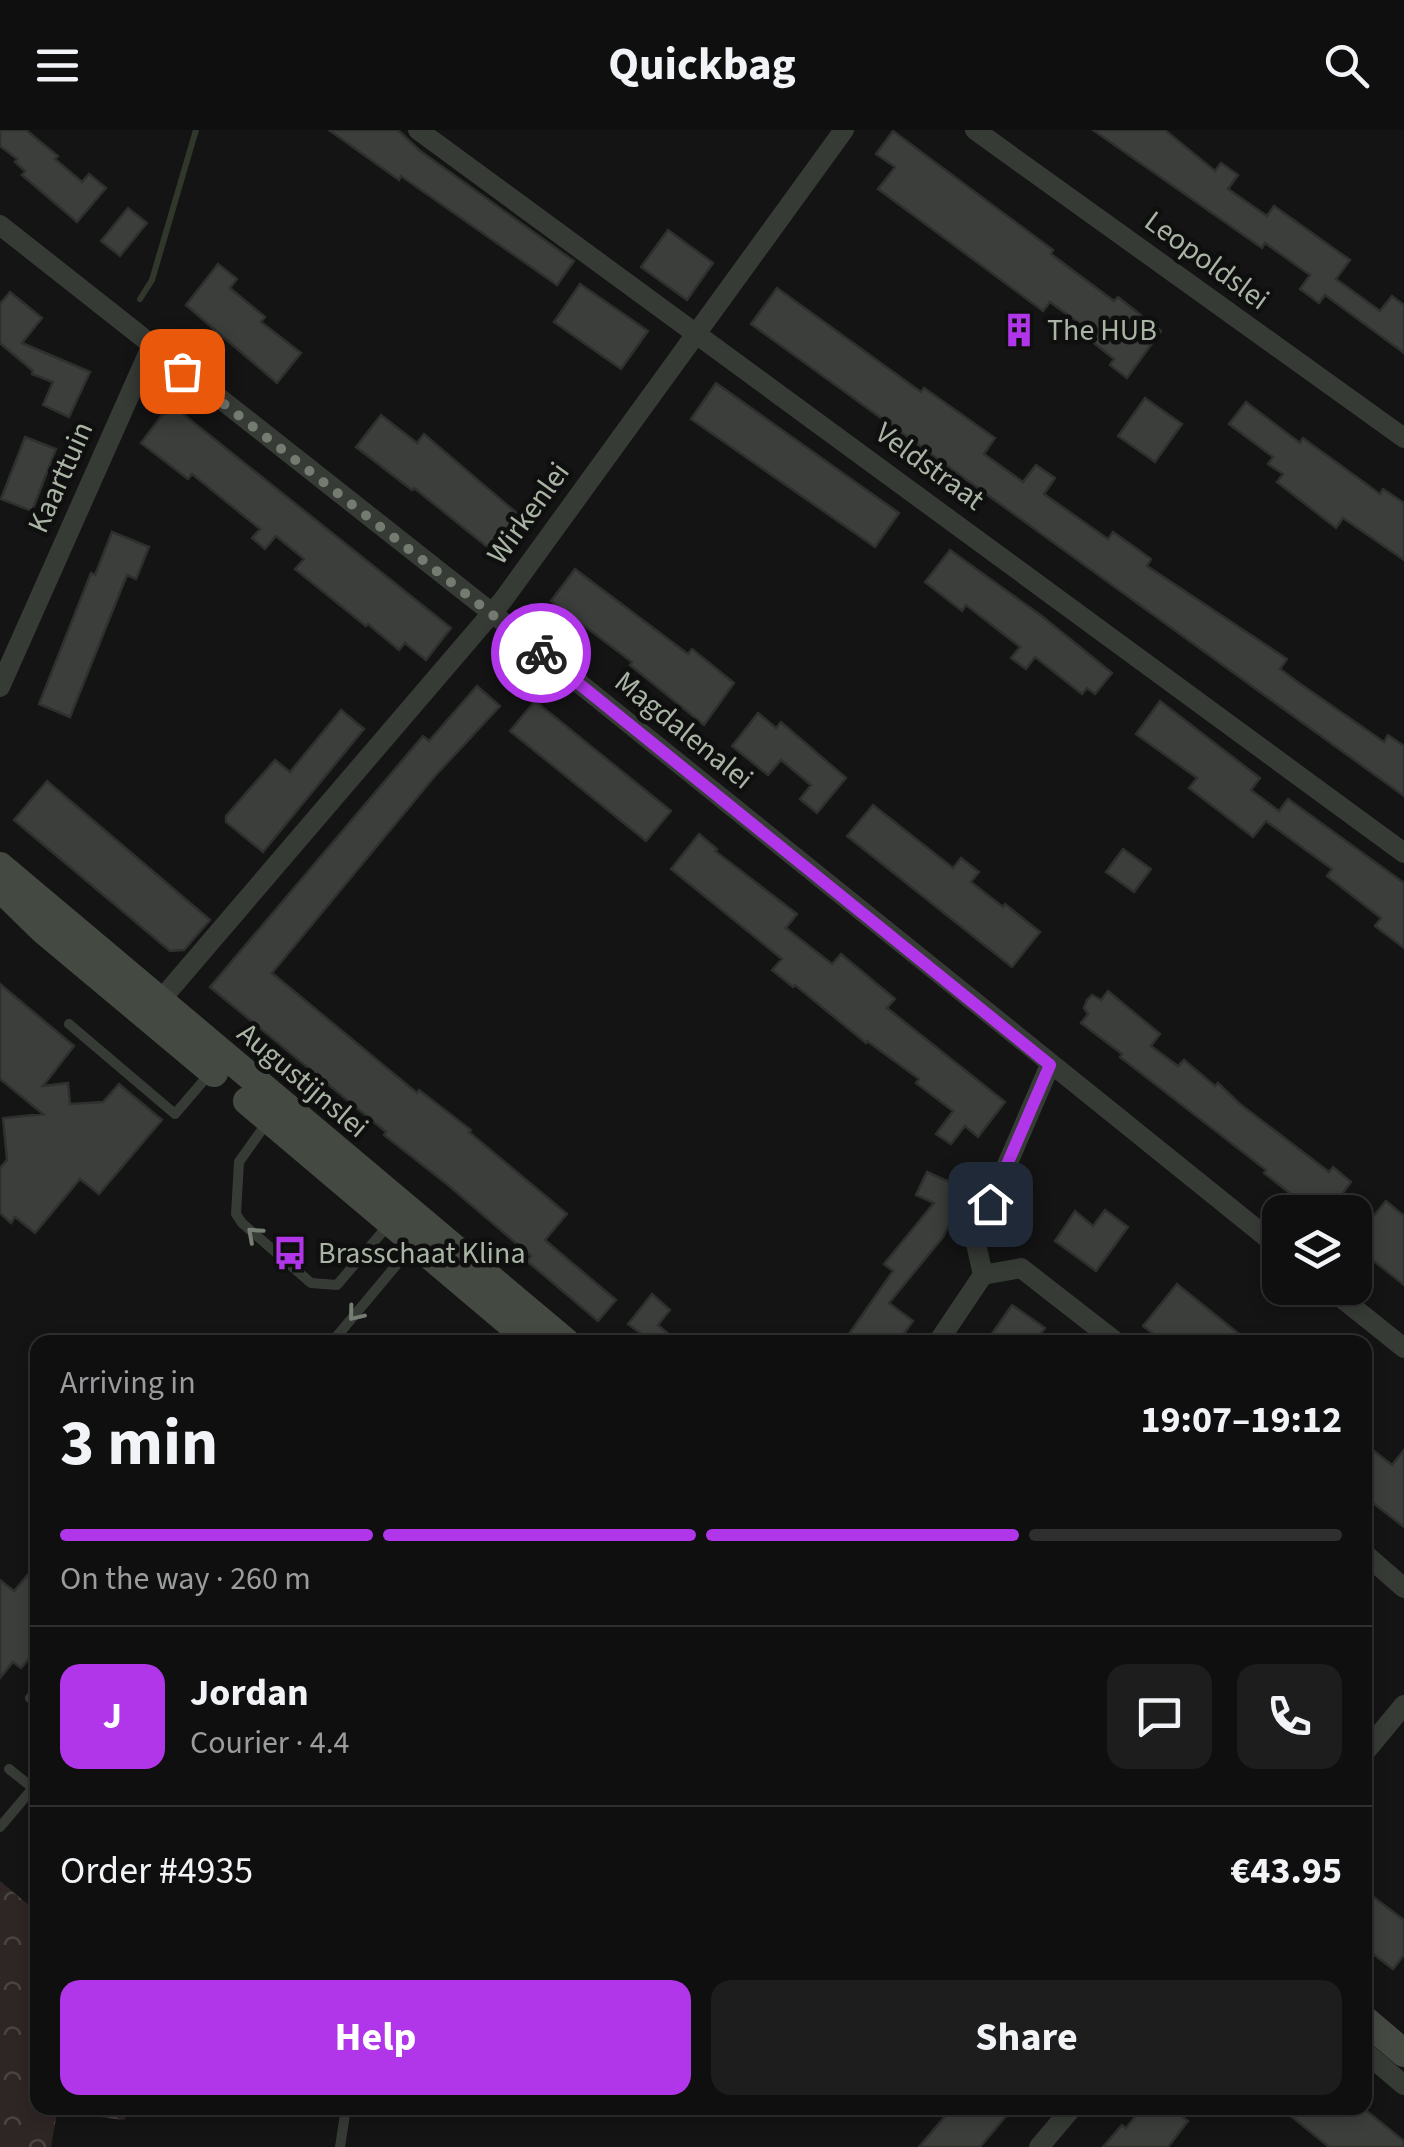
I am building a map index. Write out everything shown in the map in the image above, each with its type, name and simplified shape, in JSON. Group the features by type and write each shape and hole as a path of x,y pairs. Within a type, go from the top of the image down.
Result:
{"street":[{"name":"Veldstraat","path":"418,130 1404,853"},
{"name":"Wirkenlei","path":"159,1002 492,613 844,130"},
{"name":"Leopoldslei","path":"975,130 1404,438"},
{"name":"Magdalenalei","path":"0,225 492,613 1262,1234"},
{"name":"Kaarttuin","path":"0,687 151,347"},
{"name":"Augustijnslei","path":"0,866 159,1002 390,1223 422,1242 546,1335"},
{"name":"Augustijnslei","path":"0,888 43,930 212,1072 269,1108 547,1335"},
{"path":"943,1335 983,1274 976,1239 1050,1065"},
{"path":"983,1274 1022,1268 1107,1335"},
{"path":"1350,1305 1404,1348"},
{"path":"1372,1560 1404,1588"},
{"path":"1372,1744 1404,1705"},
{"path":"1372,2026 1404,2053"},
{"path":"1372,2058 1404,2084"},
{"path":"1040,2147 1066,2115"}],"lane":[{"path":"68,1024 175,1114 212,1072"},
{"path":"269,1108 239,1162 235,1207 242,1223 311,1283 337,1284 390,1223"},
{"path":"338,1335 422,1242"},
{"path":"9,1769 30,1786"},
{"path":"0,1827 30,1792"},
{"path":"340,2147 345,2115"}],"green space":[{"path":"0,1881 30,1906 30,2115 56,2115 51,2147 0,2147"},
{"path":"82,2115 127,2115 124,2120"}],"building":[{"path":"0,130 26,130 82,182 89,174 106,188 77,222 22,175 25,171 15,162 17,159 0,146"},
{"path":"329,130 398,130 419,150 574,261 557,285"},
{"path":"1093,130 1165,130 1215,171 1221,163 1238,175 1228,189 1267,216 1274,206 1350,260 1336,279 1380,311 1392,296 1404,305 1404,353 1325,295 1319,303 1300,289 1310,275 1265,243 1262,248"},
{"path":"893,131 1053,250 1051,254 1114,301 1118,297 1161,331 1127,378 1110,365 1114,359 1090,340 1094,334 1050,302 1043,311 878,189 895,167 876,154"},
{"path":"128,208 147,223 120,256 101,241"},
{"path":"668,230 713,263 687,300 641,267"},
{"path":"218,264 237,279 230,288 265,317 261,322 301,353 277,383 186,305"},
{"path":"580,284 648,331 621,369 554,322"},
{"path":"777,288 921,392 924,388 995,438 984,454 1023,482 1036,465 1055,478 1044,494 1108,539 1113,532 1151,559 1147,566 1287,659 1280,669 1299,683 1384,742 1388,735 1404,746 1404,796 751,324"},
{"path":"10,292 42,318 22,343 90,372 69,417 43,405 53,382 32,374 0,343 0,304"},
{"path":"716,383 899,513 875,547 691,419"},
{"path":"1145,398 1182,424 1155,462 1118,436"},
{"path":"1246,402 1300,443 1303,438 1380,494 1383,489 1404,503 1404,560 1343,518 1336,528 1277,482 1283,474 1268,464 1273,457 1229,424"},
{"path":"178,410 451,628 426,660 405,643 399,650 366,626 295,569 304,559 276,536 265,549 252,538 260,529 192,474 188,479 141,443 162,415"},
{"path":"381,415 417,443 424,434 519,515 490,549 356,447"},
{"path":"25,437 56,449 32,511 1,499"},
{"path":"112,532 149,547 136,579 127,575 70,717 39,704 91,573 95,575"},
{"path":"950,550 1112,673 1095,694 1087,688 1082,694 1035,657 1026,669 1011,658 1020,647 966,605 962,611 925,582"},
{"path":"575,569 688,654 692,649 734,683 704,725 630,665 632,662 551,601"},
{"path":"477,686 500,706 435,776 272,973 417,1093 419,1090 471,1130 567,1214 545,1240 616,1300 598,1321 527,1261 531,1256 210,987 423,736 429,741"},
{"path":"535,701 671,811 646,841 510,731"},
{"path":"1160,701 1260,778 1251,790 1279,811 1288,799 1404,883 1404,948 1375,926 1381,918 1327,876 1332,869 1266,821 1253,837 1189,788 1197,778 1136,734"},
{"path":"341,710 364,729 263,852 226,822 226,816 275,760 290,772"},
{"path":"758,713 776,728 781,722 846,778 817,813 800,799 811,785 781,760 768,775 732,746"},
{"path":"47,781 210,920 184,950 170,951 14,820"},
{"path":"873,805 953,868 961,858 979,872 971,882 1040,932 1012,967 847,836"},
{"path":"699,834 715,851 797,914 786,928 832,964 841,954 895,999 887,1008 1005,1102 978,1137 965,1126 951,1144 936,1134 953,1111 916,1083 919,1079 772,970 782,959 671,869"},
{"path":"1123,849 1151,869 1134,892 1106,872"},
{"path":"0,984 74,1046 43,1086 68,1083 70,1104 103,1102 119,1084 162,1120 99,1194 80,1179 35,1233 15,1217 11,1223 0,1213 0,1168 7,1160 3,1118 43,1114 0,1079"},
{"path":"1108,991 1160,1034 1151,1046 1178,1066 1184,1060 1329,1172 1333,1167 1351,1182 1343,1195 1292,1195 1264,1173 1266,1170 1081,1023 1088,1014 1084,1008 1087,1000 1092,995 1101,1000"},
{"path":"927,1172 965,1189 943,1237 889,1303 913,1321 903,1335 850,1335 893,1271 884,1264 934,1203 916,1195"},
{"path":"1386,1201 1404,1216 1404,1285 1372,1260 1372,1218"},
{"path":"1105,1210 1128,1227 1096,1271 1055,1241 1075,1211 1093,1226"},
{"path":"1177,1284 1240,1335 1155,1335 1143,1326"},
{"path":"652,1294 670,1310 658,1325 670,1335 643,1335 628,1324"},
{"path":"1012,1305 1045,1328 1040,1335 991,1335"},
{"path":"1372,1449 1392,1465 1404,1450 1404,1527 1372,1502"},
{"path":"30,1572 30,1657 21,1668 13,1662 0,1678 0,1580 14,1591"},
{"path":"1372,1896 1404,1920 1404,1955 1393,1969 1372,1953"},
{"path":"946,2115 1007,2115 980,2147 919,2147"},
{"path":"1136,2115 1180,2115 1188,2121 1168,2147 1103,2147 1122,2125 1126,2128"},
{"path":"1290,2115 1372,2115 1404,2141 1404,2147 1329,2147"}],"waterway":[{"path":"140,299 152,280 196,130"}],"way so far":[{"path":"182,371 541,653"}],"place":[{"name":"The HUB","path":"1019,330"},
{"name":"Brasschaat Klina","path":"290,1253"}],"route":[{"path":"541,653 1050,1065 990,1204"}]}
